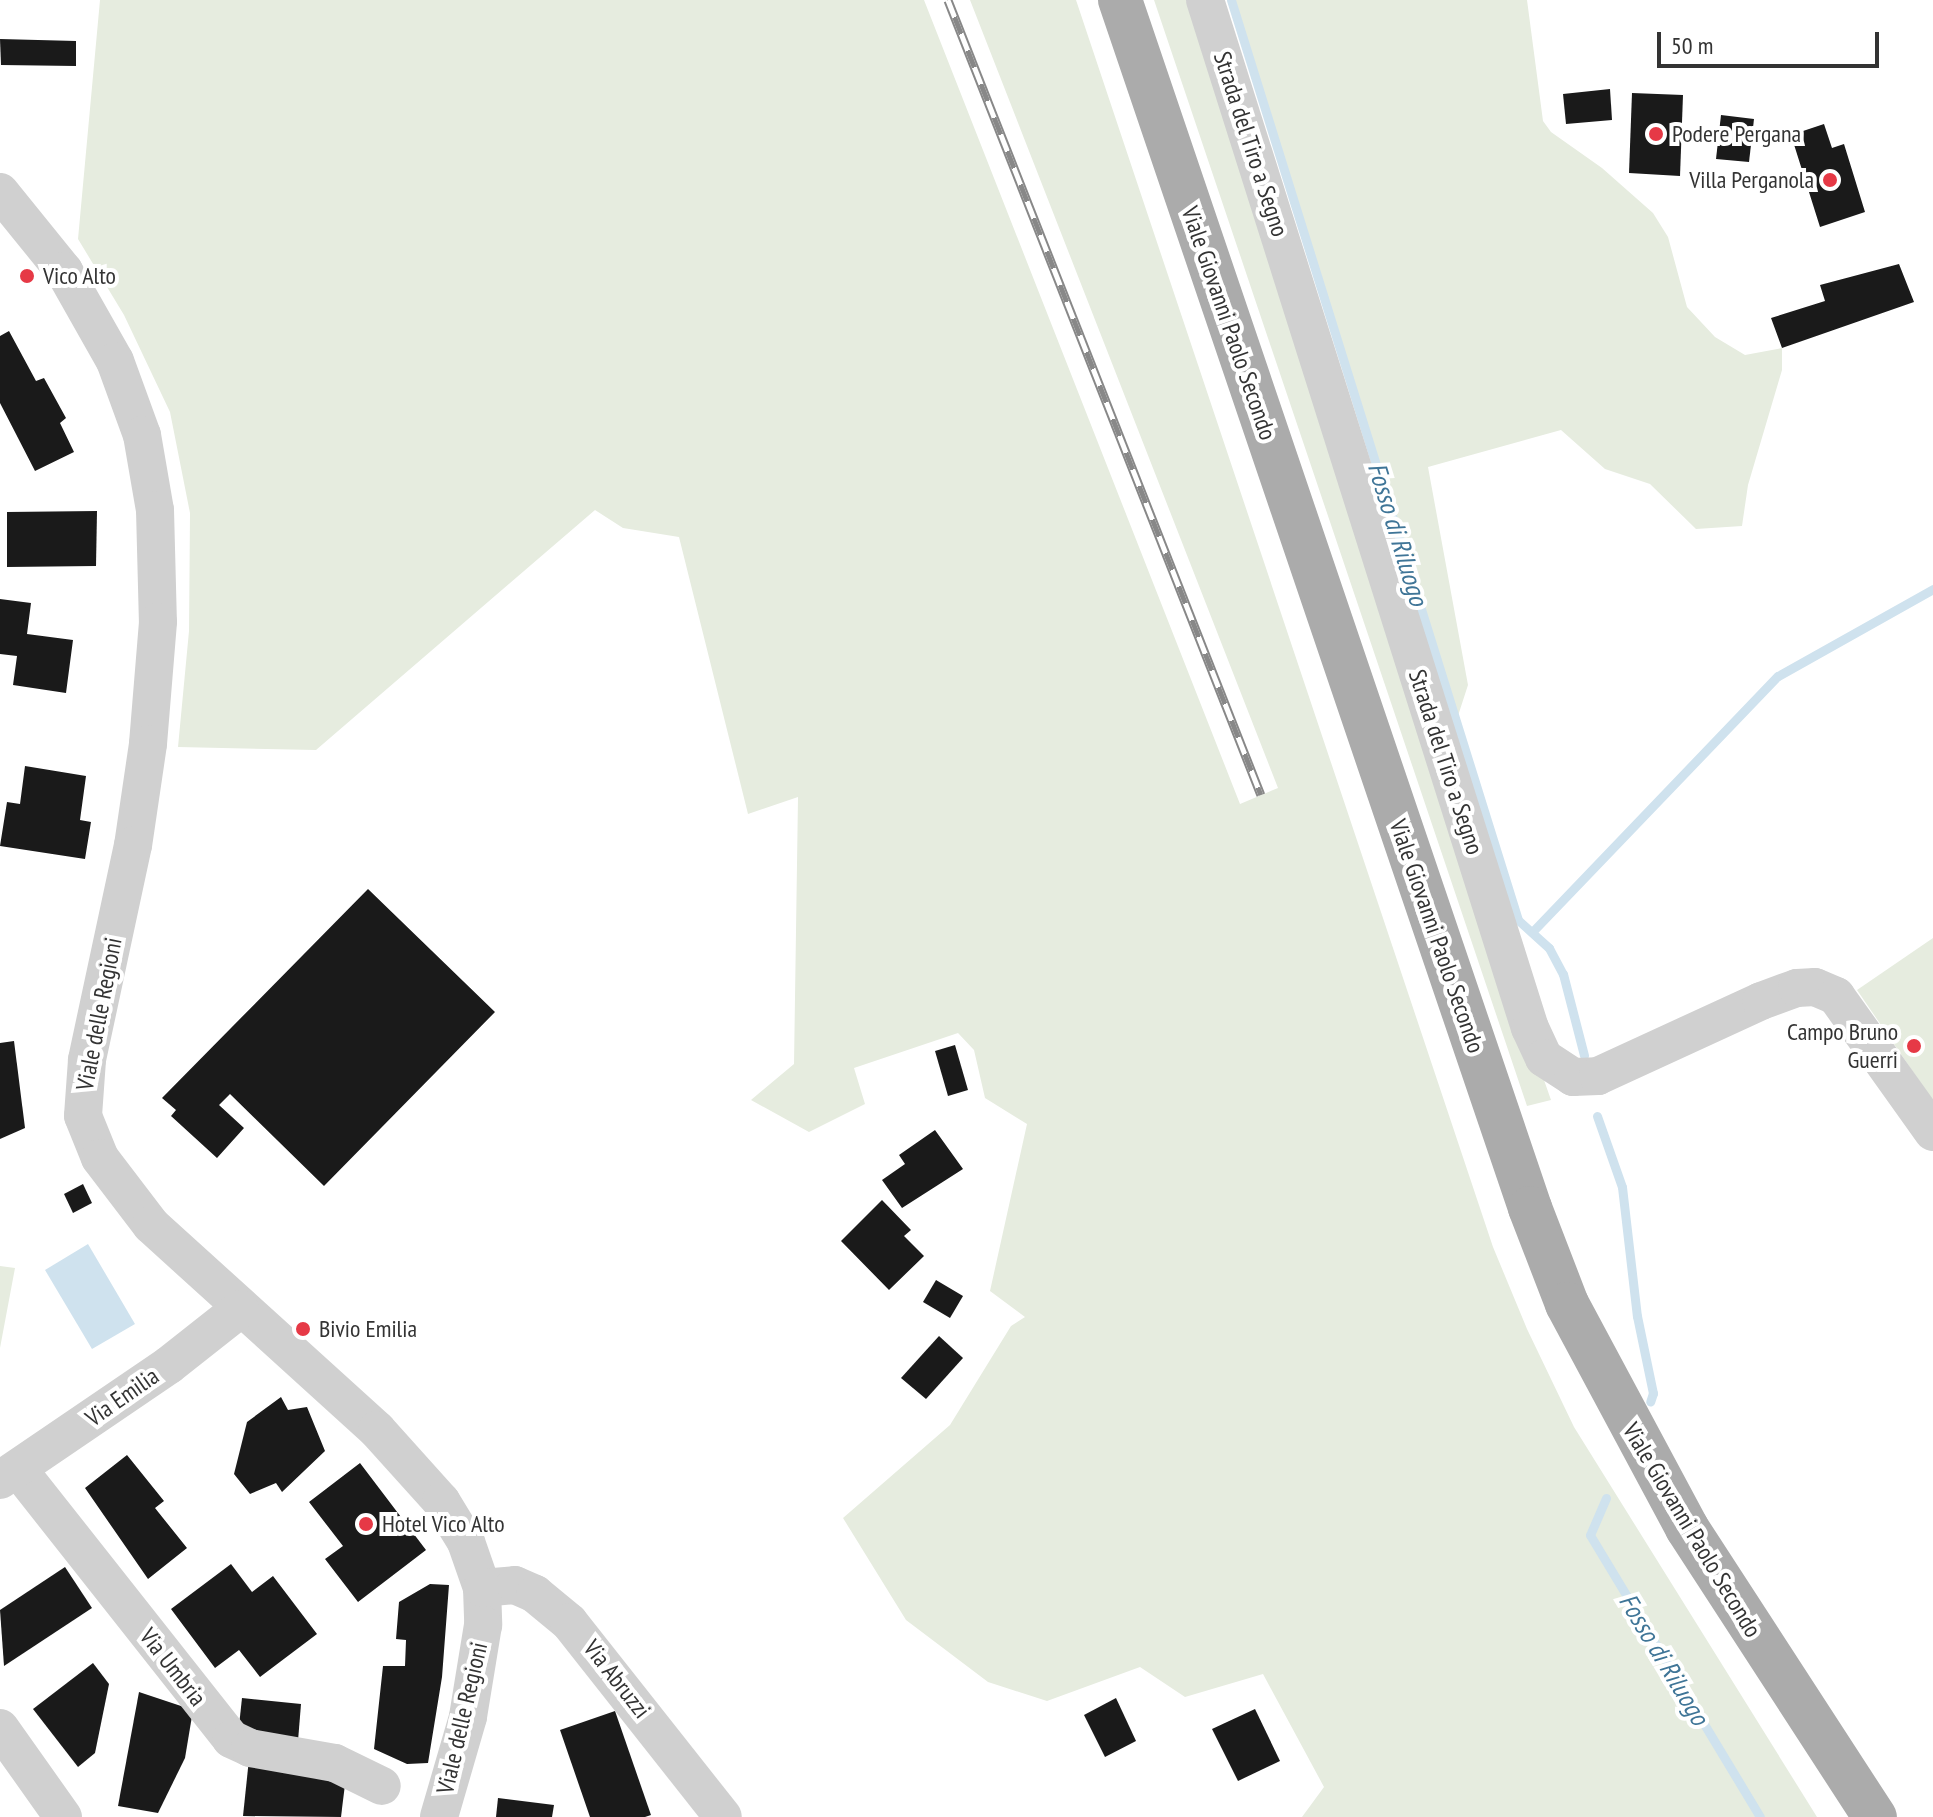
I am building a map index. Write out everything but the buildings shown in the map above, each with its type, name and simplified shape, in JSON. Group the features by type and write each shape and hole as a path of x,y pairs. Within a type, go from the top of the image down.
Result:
{"main road":[{"name":"Viale Giovanni Paolo Secondo","path":"1120,0 1530,1208 1567,1304 1687,1528 1875,1817"}],"street":[{"name":"Strada del Tiro a Segno","path":"1205,0 1530,1028 1544,1058 1573,1077 1598,1076 1761,1001 1797,988 1815,987 1836,996 1933,1132"},
{"name":"Viale delle Regioni","path":"0,192 64,271 115,361 142,435 155,510 158,611 148,744 136,828 87,1060 83,1116 100,1158 119,1187 174,1249 331,1386 429,1487 460,1531 482,1588 483,1625 473,1691 439,1817"},
{"name":"Via Emilia","path":"9,1475 240,1309"},
{"name":"Via Umbria","path":"9,1475 231,1739 250,1748 335,1763 382,1786"},
{"name":"Via Abruzzi","path":"482,1588 515,1585 564,1616 723,1817"},
{"path":"0,1728 63,1817"}],"shaded area":[{"path":"100,0 924,0 1240,804 1278,788 970,0 1076,0 1493,1247 1527,1329 1574,1427 1817,1817 1302,1817 1324,1787 1263,1674 1185,1697 1140,1667 1047,1701 988,1682 906,1620 843,1518 950,1425 1011,1326 1025,1317 990,1291 1027,1124 985,1098 974,1050 958,1033 854,1068 865,1104 809,1132 751,1100 794,1064 798,797 748,814 679,537 623,528 595,510 316,750 178,747 189,631 190,513 170,412 124,315 78,239"},
{"path":"1154,0 1186,0 1419,724 1551,1100 1527,1106"},
{"path":"1232,0 1527,0 1543,121 1551,132 1602,168 1653,213 1668,237 1687,307 1715,337 1745,355 1782,348 1782,370 1748,485 1742,526 1696,529 1650,484 1605,469 1561,430 1428,467 1468,685 1455,725"},
{"name":"Campo Bruno Guerri","path":"1933,938 1933,1101 1857,990"},
{"path":"0,1266 15,1268 0,1348"}],"water":[{"path":"88,1244 135,1324 92,1349 45,1270"}],"waterway":[{"name":"Fosso di Riluogo","path":"1231,0 1518,920 1549,948 1563,974 1584,1055"},
{"path":"1534,930 1778,676 1933,589"},
{"name":"Fosso di Riluogo","path":"1597,1116 1622,1187 1637,1316 1653,1393 1650,1402"},
{"name":"Fosso di Riluogo","path":"1606,1498 1590,1535 1760,1817"}],"railway":[{"path":"948,0 1261,795"}],"place":[{"name":"Podere Pergana","path":"1656,134"},
{"name":"Villa Perganola","path":"1830,180"},
{"name":"Vico Alto","path":"27,276"},
{"name":"Campo Bruno Guerri","path":"1914,1046"},
{"name":"Bivio Emilia","path":"303,1329"},
{"name":"Hotel Vico Alto","path":"366,1524"}]}
